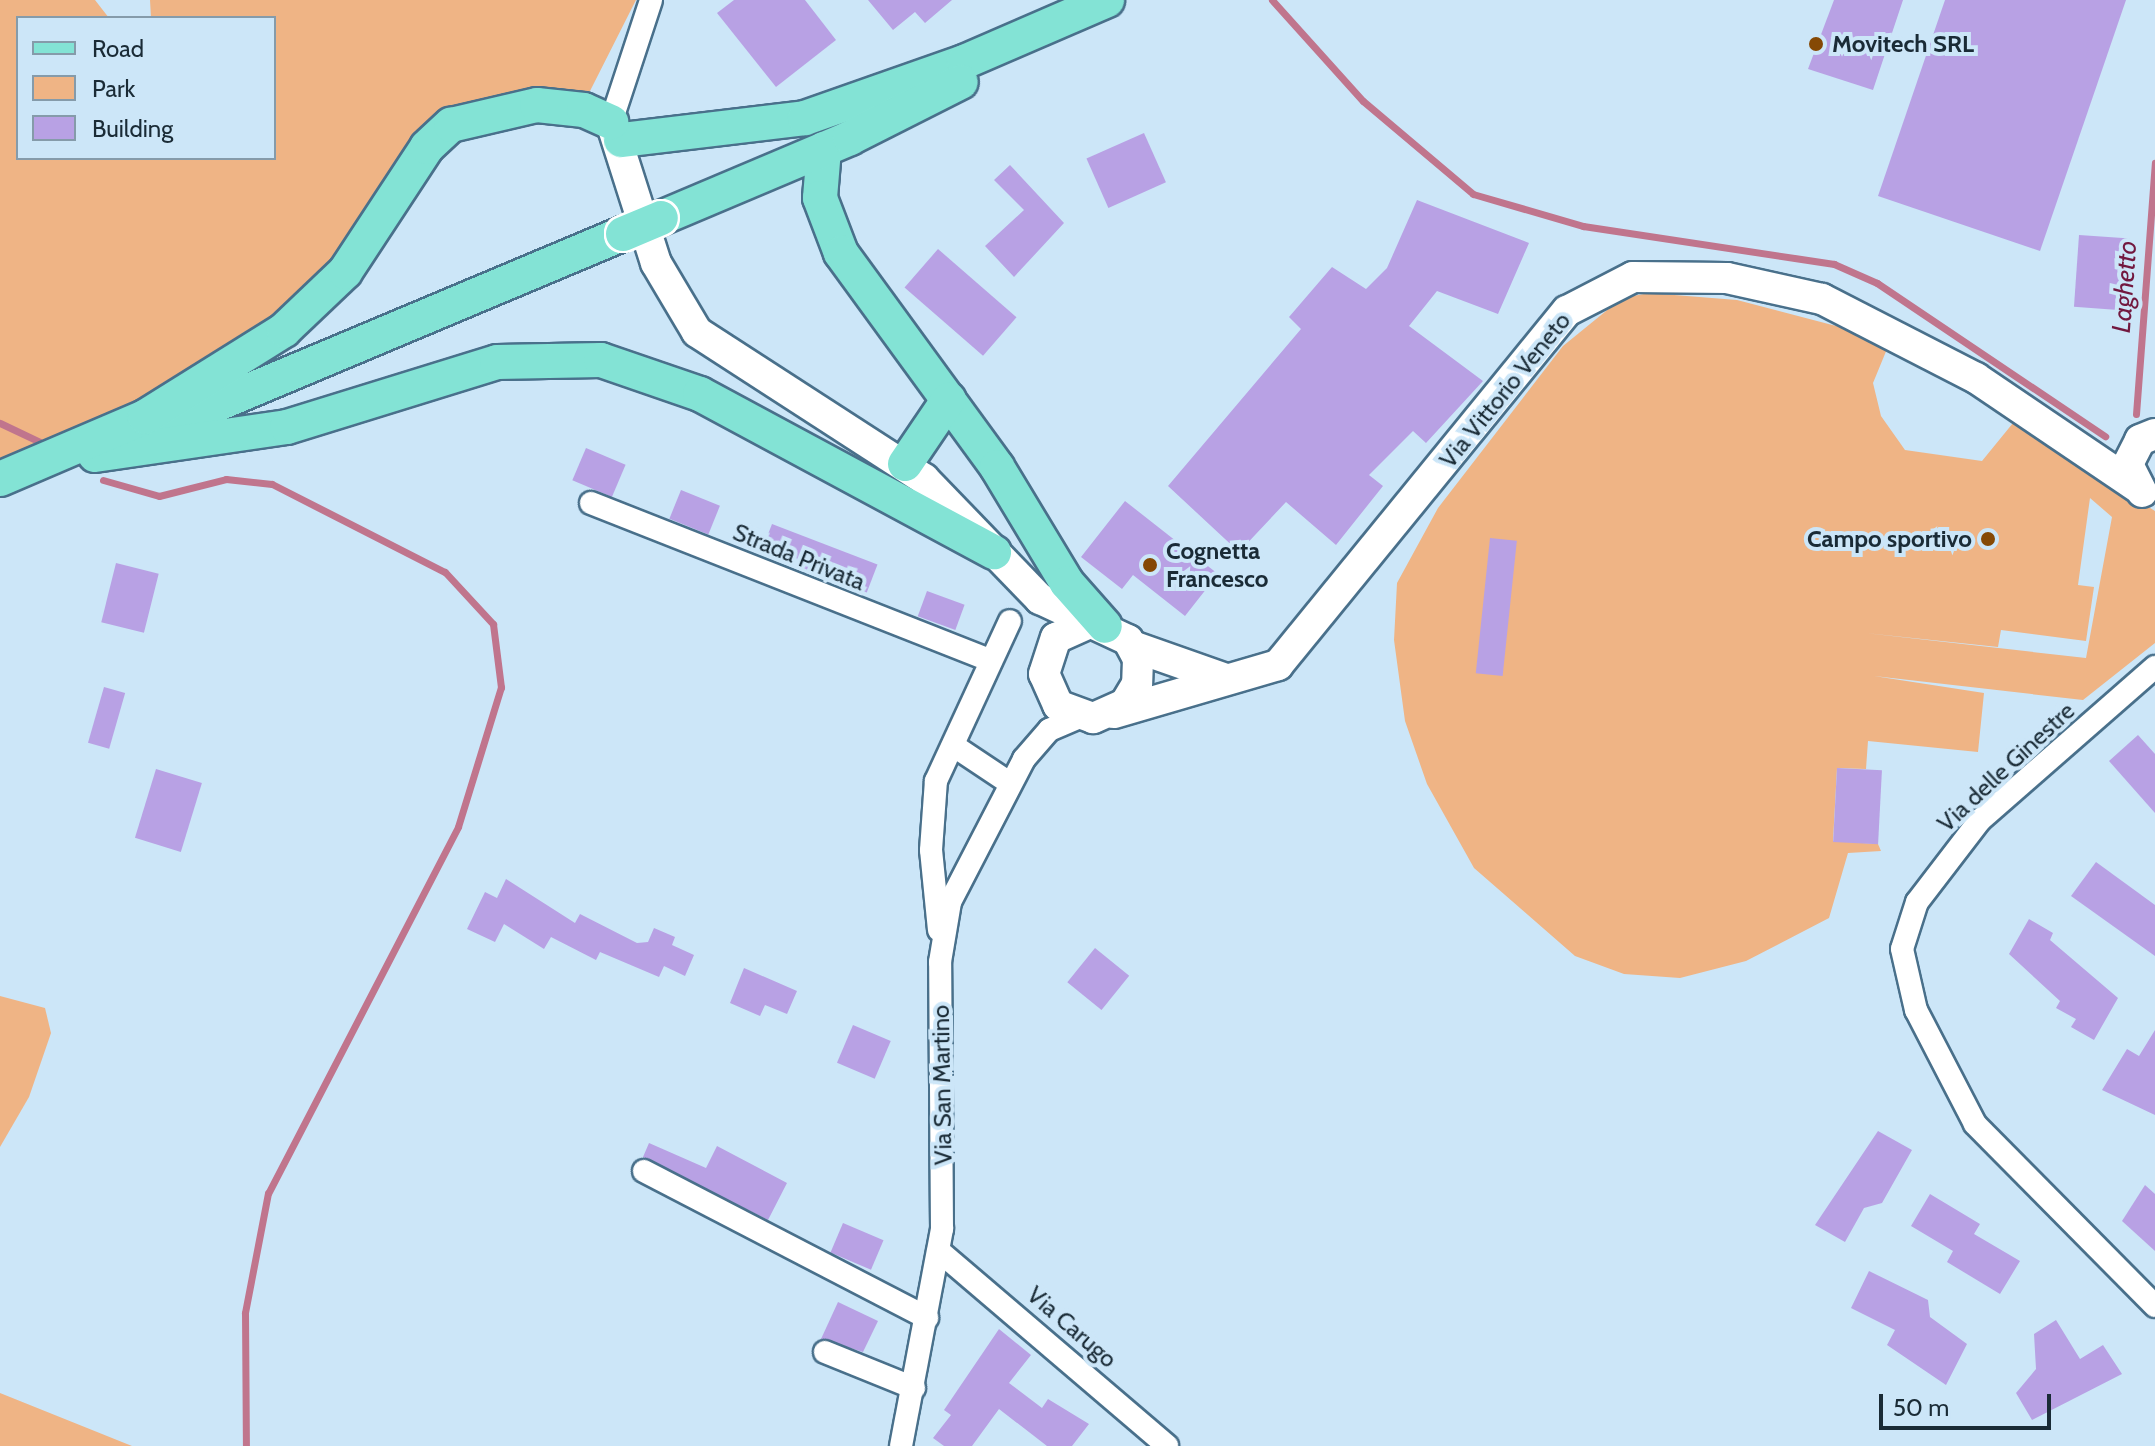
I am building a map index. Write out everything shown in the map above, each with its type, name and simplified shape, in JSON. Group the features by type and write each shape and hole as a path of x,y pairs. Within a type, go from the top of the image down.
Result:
{"main road":[{"path":"0,479 145,417 284,330 345,272 427,147 451,125 537,105 616,131 743,131 805,118 964,62 1107,0"},
{"path":"0,496 824,149 1118,0"},
{"path":"824,149 820,198 836,242 949,399 1067,583 1097,624"},
{"path":"95,455 287,427 506,361 601,360 690,389 994,552"},
{"path":"905,464 949,399"}],"street":[{"path":"651,0 616,131 651,251 686,319 751,373 905,464 1028,589 1097,624 1132,646 1228,680"},
{"name":"Via Vittorio Veneto","path":"1228,680 1257,675 1299,647 1567,311 1633,277 1727,278 1822,299 1923,346 2066,441"},
{"path":"2066,441 2096,452 2147,435 2146,491"},
{"path":"2066,441 2146,491"},
{"name":"Strada Privata","path":"591,503 989,660"},
{"path":"1028,589 1047,653 1047,687 1079,717 1114,713 1228,680"},
{"path":"942,948 932,836 936,781 954,746 989,660 1010,621"},
{"path":"1047,653 1065,631 1097,624"},
{"path":"1114,713 1137,684 1132,646"},
{"name":"Via delle Ginestre","path":"2155,667 1980,820 1917,902 1902,949 1916,1010 1975,1124 2155,1306"},
{"name":"Via San Martino","path":"1036,743 1047,687"},
{"name":"Via San Martino","path":"901,1446 939,1251 942,948 961,871 1008,782 1036,743 1079,717"},
{"path":"954,746 1008,782"},
{"path":"644,1171 927,1318"},
{"name":"Via Carugo","path":"939,1251 1167,1446"},
{"path":"825,1352 914,1388"}],"green space":[{"path":"0,0 95,0 107,16 16,16 16,160 276,160 276,16 151,16 150,0 636,0 589,93 484,100 356,248 291,308 164,389 0,466"},
{"path":"1649,293 1737,300 1859,332 1887,349 1873,383 1881,416 1905,450 1982,461 2013,423 2155,511 2155,643 2083,700 1874,676 1984,693 1978,752 1868,741 1866,769 1837,768 1833,841 1878,844 1881,851 1848,853 1829,918 1746,961 1680,978 1624,974 1575,956 1474,868 1427,784 1405,721 1394,640 1397,583 1438,508 1563,346 1622,298","holes":["2090,498 2112,517 2086,658 1865,633 1998,647 2001,630 2086,641 2094,587 2078,585"]},
{"path":"0,996 45,1008 51,1033 29,1097 0,1147"},
{"path":"0,1393 117,1440 132,1446 0,1446"}],"building":[{"path":"734,0 805,0 836,40 776,87 717,13"},
{"path":"868,0 952,0 925,23 915,12 893,30"},
{"path":"1834,0 1903,0 1873,90 1808,69"},
{"path":"1945,0 2126,0 2040,251 1878,196"},
{"path":"1144,133 1166,182 1108,208 1086,159"},
{"path":"1010,165 1064,223 1014,277 985,246 1024,210 994,180"},
{"path":"1417,200 1529,243 1498,314 1437,291 1409,326 1483,381 1426,443 1413,431 1369,475 1383,486 1336,545 1286,502 1239,552 1168,486 1301,329 1289,317 1332,267 1366,289 1387,268"},
{"path":"2079,235 2130,239 2125,310 2074,307"},
{"path":"938,249 1016,317 983,356 905,287"},
{"path":"586,448 626,465 612,497 572,480"},
{"path":"681,490 720,506 708,534 669,519"},
{"name":"Cognetta Francesco","path":"1125,501 1218,574 1185,616 1133,575 1122,589 1081,557"},
{"path":"772,524 877,564 867,593 761,552"},
{"path":"1490,538 1517,541 1503,676 1476,673"},
{"path":"116,563 159,574 144,633 101,622"},
{"path":"927,591 965,605 955,630 918,616"},
{"path":"104,687 125,693 109,749 88,743"},
{"path":"2138,735 2155,754 2155,813 2109,761"},
{"path":"1837,768 1882,770 1878,844 1833,842"},
{"path":"156,769 202,783 181,852 135,838"},
{"path":"2096,862 2155,905 2155,956 2071,896"},
{"path":"506,879 575,923 580,914 637,943 648,942 654,928 675,937 672,945 694,955 685,976 664,966 659,977 600,952 596,960 551,937 544,949 504,924 495,942 467,929 485,892 497,898"},
{"path":"2029,919 2053,933 2050,940 2118,998 2094,1040 2071,1027 2076,1019 2056,1008 2060,1001 2009,954"},
{"path":"1095,948 1129,976 1102,1010 1067,982"},
{"path":"744,968 797,991 787,1014 765,1005 760,1016 730,1003"},
{"path":"853,1025 891,1041 875,1079 837,1063"},
{"path":"2155,1030 2155,1115 2102,1090 2127,1049 2139,1056"},
{"path":"1878,1131 1912,1150 1882,1203 1864,1208 1845,1242 1815,1225"},
{"path":"649,1143 706,1168 717,1146 787,1183 768,1220 643,1157"},
{"path":"2145,1185 2155,1194 2155,1251 2122,1221"},
{"path":"1930,1194 1980,1224 1974,1234 2020,1261 2000,1294 1947,1262 1953,1251 1911,1226"},
{"path":"843,1223 884,1240 871,1270 830,1252"},
{"path":"1869,1271 1928,1300 1930,1317 1967,1344 1946,1385 1887,1345 1895,1330 1851,1308"},
{"path":"838,1302 878,1321 863,1352 821,1339"},
{"path":"2056,1320 2080,1359 2103,1345 2122,1374 2032,1420 2016,1393 2036,1369 2034,1334"},
{"path":"999,1329 1031,1355 1009,1383 1042,1408 1048,1399 1089,1424 1072,1446 1047,1446 999,1409 972,1446 944,1446 933,1438 951,1415 944,1410"}],"waterway":[{"path":"1272,0 1363,101 1473,194 1583,226 1834,264 1877,283 2105,436"},
{"name":"Laghetto","path":"2136,414 2155,163"},
{"path":"0,423 40,442"},
{"path":"103,480 159,496 226,479 272,484 445,572 493,624 501,687 458,827 268,1193 245,1313 246,1446"}],"place":[{"name":"Movitech SRL","path":"1816,44"},
{"name":"Campo sportivo","path":"1988,539"},
{"name":"Cognetta Francesco","path":"1150,565"}]}
